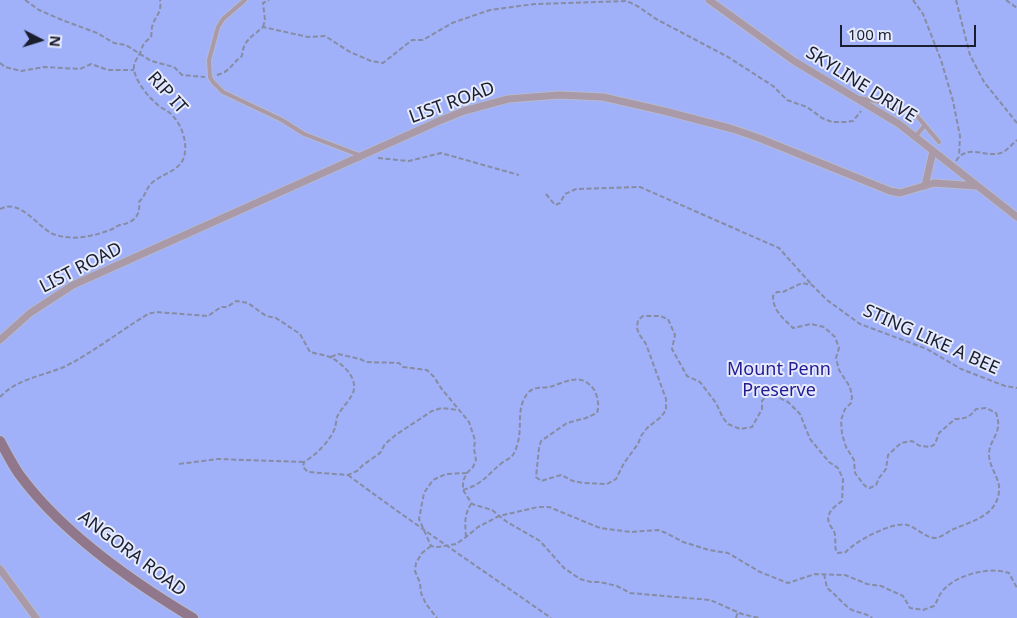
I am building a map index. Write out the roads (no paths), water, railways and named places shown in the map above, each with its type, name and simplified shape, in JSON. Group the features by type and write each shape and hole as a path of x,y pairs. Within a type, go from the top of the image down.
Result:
{"street":[{"name":"SKYLINE DRIVE","path":"709,0 794,61 899,124 1017,217"},
{"name":"LIST ROAD","path":"0,340 30,313 74,285 439,121 486,104 540,95 603,97 733,129 890,191 900,193 934,183 977,186"},
{"path":"925,186 932,151"},
{"name":"ANGORA ROAD","path":"0,441 29,487 66,525 96,551 146,588 193,618"},
{"path":"0,569 36,618"}],"lane":[{"path":"245,0 223,19 218,27 209,60 210,77 213,82 224,92 282,120 304,134 361,156"},
{"path":"855,97 891,104 918,116 939,142"},
{"path":"915,137 925,125"}],"park label":[{"name":"Mount Penn Preserve","path":"779,380"}]}
